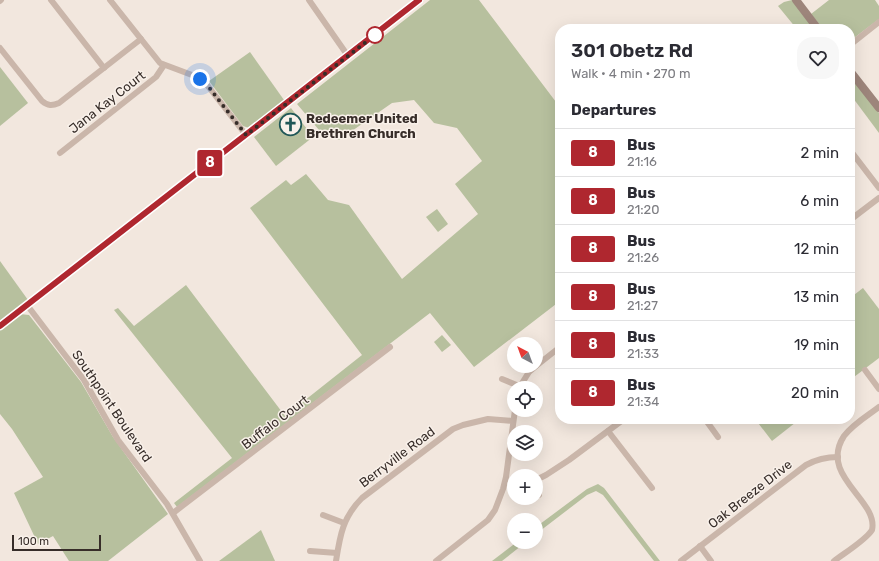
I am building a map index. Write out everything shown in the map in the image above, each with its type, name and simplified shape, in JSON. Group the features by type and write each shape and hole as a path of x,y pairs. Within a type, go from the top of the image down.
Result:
{"street":[{"path":"51,0 104,68"},
{"path":"110,0 156,58 164,65 204,81 246,135"},
{"path":"309,0 348,56"},
{"path":"0,326 419,0"},
{"path":"796,0 814,24"},
{"path":"855,41 879,22"},
{"path":"0,48 42,101 49,105 54,105 59,103 141,39"},
{"name":"Jana Kay Court","path":"60,153 156,77 164,65"},
{"path":"855,77 879,108"},
{"path":"855,157 879,188"},
{"path":"855,216 879,198"},
{"name":"Southpoint Boulevard","path":"27,305 84,380 118,440 173,513 200,561"},
{"name":"Buffalo Court","path":"173,513 390,347"},
{"path":"543,360 555,351"},
{"path":"865,370 879,389"},
{"path":"524,381 530,373"},
{"path":"502,379 507,381"},
{"path":"834,561 870,533 875,521 875,515 871,507 842,469 838,457 842,441 848,432 879,407"},
{"path":"436,561 488,520 495,510 506,477 514,417"},
{"name":"Berryville Road","path":"336,561 344,524 354,506 362,498 453,429 488,419 513,421"},
{"path":"543,476 569,460 617,424"},
{"path":"709,424 718,437"},
{"path":"608,431 652,488"},
{"name":"Oak Breeze Drive","path":"681,561 806,464 816,460 838,457"},
{"path":"323,515 344,524"},
{"path":"700,546 711,561"},
{"path":"310,551 337,553"}],"green space":[{"path":"430,0 479,0 555,101 555,305 513,337 507,337 507,342 474,367 430,313 177,507 174,503 232,458 114,310 118,308 134,326 186,285 285,416 362,355 250,208 286,180 291,185 306,174 328,200 349,205 402,279 478,214 455,184 482,161 457,128 434,123 414,100 392,103 339,140 319,130 297,104"},
{"path":"792,0 810,24 793,24 778,6 784,2"},
{"path":"829,0 875,0 879,6 879,19 855,37 855,24 819,24 811,14"},
{"path":"250,52 284,100 249,128 243,126 209,81"},
{"path":"0,67 28,103 0,126"},
{"path":"855,82 879,113 879,133 855,101"},
{"path":"291,108 313,137 276,166 254,137"},
{"path":"437,209 448,224 438,232 426,217"},
{"path":"0,261 28,300 0,321"},
{"path":"863,288 879,309 879,358 855,376 855,294"},
{"path":"20,314 29,315 81,382 113,437 168,514 108,561 69,561 53,536 38,544 14,493 43,477 12,429 0,414 0,330"},
{"path":"442,335 451,345 442,352 434,342"},
{"path":"759,424 794,424 772,441"},
{"path":"598,484 604,488 660,561 654,561 603,495 596,491 587,495 543,529 543,522 587,489"},
{"path":"261,530 275,561 219,561"},
{"path":"508,549 517,549 502,561 492,561"}],"bus line":[{"name":"8","path":"0,326 419,0"}],"place":[{"name":"Redeemer United Brethren Church","path":"291,125"}],"route":[{"path":"200,79 204,81 246,135 375,35"}]}
